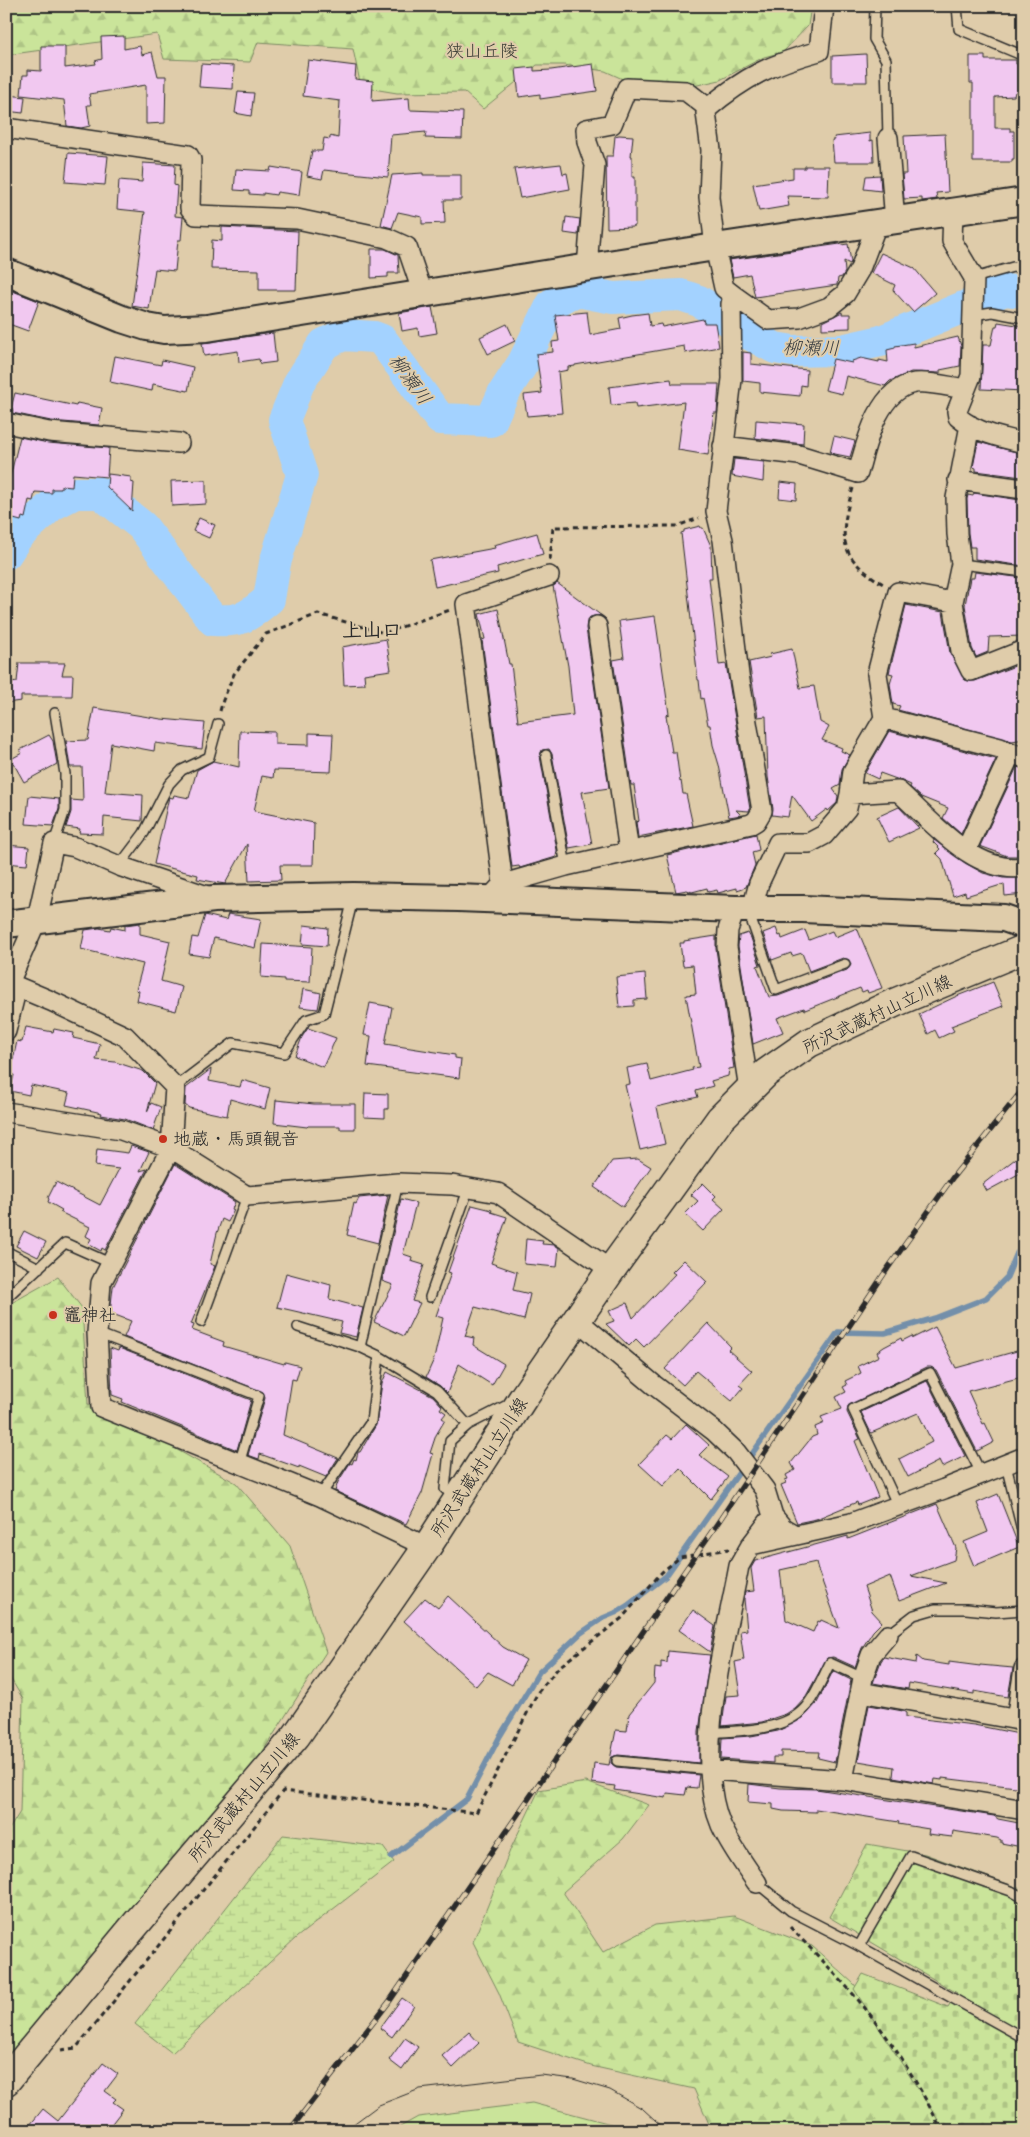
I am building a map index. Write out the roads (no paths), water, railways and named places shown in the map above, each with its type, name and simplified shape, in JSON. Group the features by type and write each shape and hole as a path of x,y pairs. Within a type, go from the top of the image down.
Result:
{"main road":[{"name":"所沢武蔵村山立川線","path":"6,2081 130,1931 296,1736 427,1547 523,1398 611,1270 720,1120 749,1089 786,1058 829,1032 894,1002 1024,949"}],"street":[{"path":"824,6 819,51 787,60 757,72 733,87 708,108 706,113 711,150 709,197 715,247 724,288 732,300 768,320 799,318 828,307 845,294 886,222 888,138"},
{"path":"588,268 595,165 587,142 586,129 612,124 627,88 686,91 708,108"},
{"path":"6,128 112,142 188,155 191,160 190,208 196,215 297,219 387,238 407,247 424,294"},
{"path":"8,279 122,319 164,330 208,328 715,247 1024,201"},
{"path":"953,211 952,241 974,281 971,376 957,411 958,417 970,425 1000,437 1024,442"},
{"path":"496,891 566,866 751,824 756,821 762,811 739,675 723,540 716,512 732,379 732,300"},
{"path":"723,446 800,455 858,473 872,424 893,394 917,383 966,389"},
{"path":"6,423 49,432 179,443"},
{"path":"970,425 956,498 957,534 961,564 953,602 961,651 971,671 1024,650"},
{"path":"958,480 1024,488"},
{"path":"496,891 466,604 549,576"},
{"path":"756,821 778,843 809,843 824,835 846,808 853,771 884,718 877,674 898,592 953,602"},
{"path":"597,626 629,852"},
{"path":"884,718 1017,755 966,850"},
{"path":"850,794 898,791 950,842 980,858 1000,865 1024,867"},
{"path":"6,1031 11,984 37,919 54,843 75,847 119,866 214,899"},
{"path":"749,1089 727,947 728,930 745,908 759,884 778,843"},
{"path":"6,924 214,899 496,891 745,908 793,908 1004,918 1024,925"},
{"path":"11,984 125,1036 174,1088 171,1148 101,1283 97,1333 101,1406 320,1496 427,1547"},
{"path":"6,1112 121,1130 171,1148 247,1196 398,1183 469,1187 498,1193 611,1270"},
{"path":"577,1320 654,1385 714,1431 736,1452 764,1490 773,1516 782,1528 795,1535"},
{"path":"751,1545 851,1523 1024,1457"},
{"path":"757,1883 721,1824 712,1793 711,1733 712,1712 739,1566 751,1545 773,1516"},
{"path":"843,1780 862,1685 871,1655 888,1635"},
{"path":"862,1685 1020,1720 1024,1669"},
{"path":"711,1770 843,1780 1024,1810"}],"lane":[{"path":"875,6 874,40 886,60 888,138"},
{"path":"956,6 959,29 1024,56"},
{"path":"974,281 1013,267 1024,268"},
{"path":"973,312 992,312 1024,318"},
{"path":"961,564 1024,572"},
{"path":"54,843 65,810 65,774 55,713"},
{"path":"119,866 144,833 169,784 182,770 209,758 218,724"},
{"path":"546,755 566,866"},
{"path":"174,1088 233,1043 284,1053 306,1020 324,1014 353,896"},
{"path":"745,908 776,990 845,964"},
{"path":"360,1347 398,1183"},
{"path":"430,1297 469,1187"},
{"path":"201,1322 247,1196"},
{"path":"6,1298 65,1243 110,1263"},
{"path":"6,1250 39,1268"},
{"path":"298,1327 360,1347 379,1356 437,1391 468,1425"},
{"path":"97,1333 259,1396 239,1464"},
{"path":"320,1496 371,1422 379,1356"},
{"path":"898,1506 853,1409 930,1373 982,1474"},
{"path":"458,1499 445,1489 450,1441 468,1425 502,1406 523,1398"},
{"path":"1006,1465 1024,1538"},
{"path":"888,1635 914,1615 935,1609 966,1609 996,1612 1024,1610"},
{"path":"711,1733 754,1729 791,1719 807,1706 830,1663 862,1685"},
{"path":"616,1761 711,1770"},
{"path":"859,1946 911,1856 1011,1891 1024,1898"},
{"path":"757,1883 791,1911 859,1946 1024,2038"}],"waterway":[{"name":"柳瀬川","path":"6,554 17,537 52,505 75,493 100,493 142,526 213,620 238,619 249,614 269,599 275,563 302,475 284,420 299,383 324,344 343,335 374,337 382,340 440,419 491,421 503,394 523,363 552,304 571,293 582,292 613,298 681,295 699,301 749,334 775,348 793,351 841,350 881,341 1005,290 1024,292"},
{"path":"391,1857 467,1799 500,1736 539,1672 581,1633 603,1618 627,1606 666,1576 838,1332 885,1333 935,1318 986,1298 1007,1277 1017,1253 1024,1246"}],"tram line":[{"path":"344,2131 379,2105 420,2089 541,2075 573,2079 610,2090 643,2109 667,2131"}],"railway":[{"path":"289,2131 389,2002 719,1521 888,1268 953,1177 1024,1088"}],"place":[{"name":"地蔵・馬頭観音","path":"163,1139"},
{"name":"竈神社","path":"53,1315"}],"district":[{"name":"上山口","path":"372,630"}],"park label":[{"name":"狭山丘陵","path":"482,51"}]}
